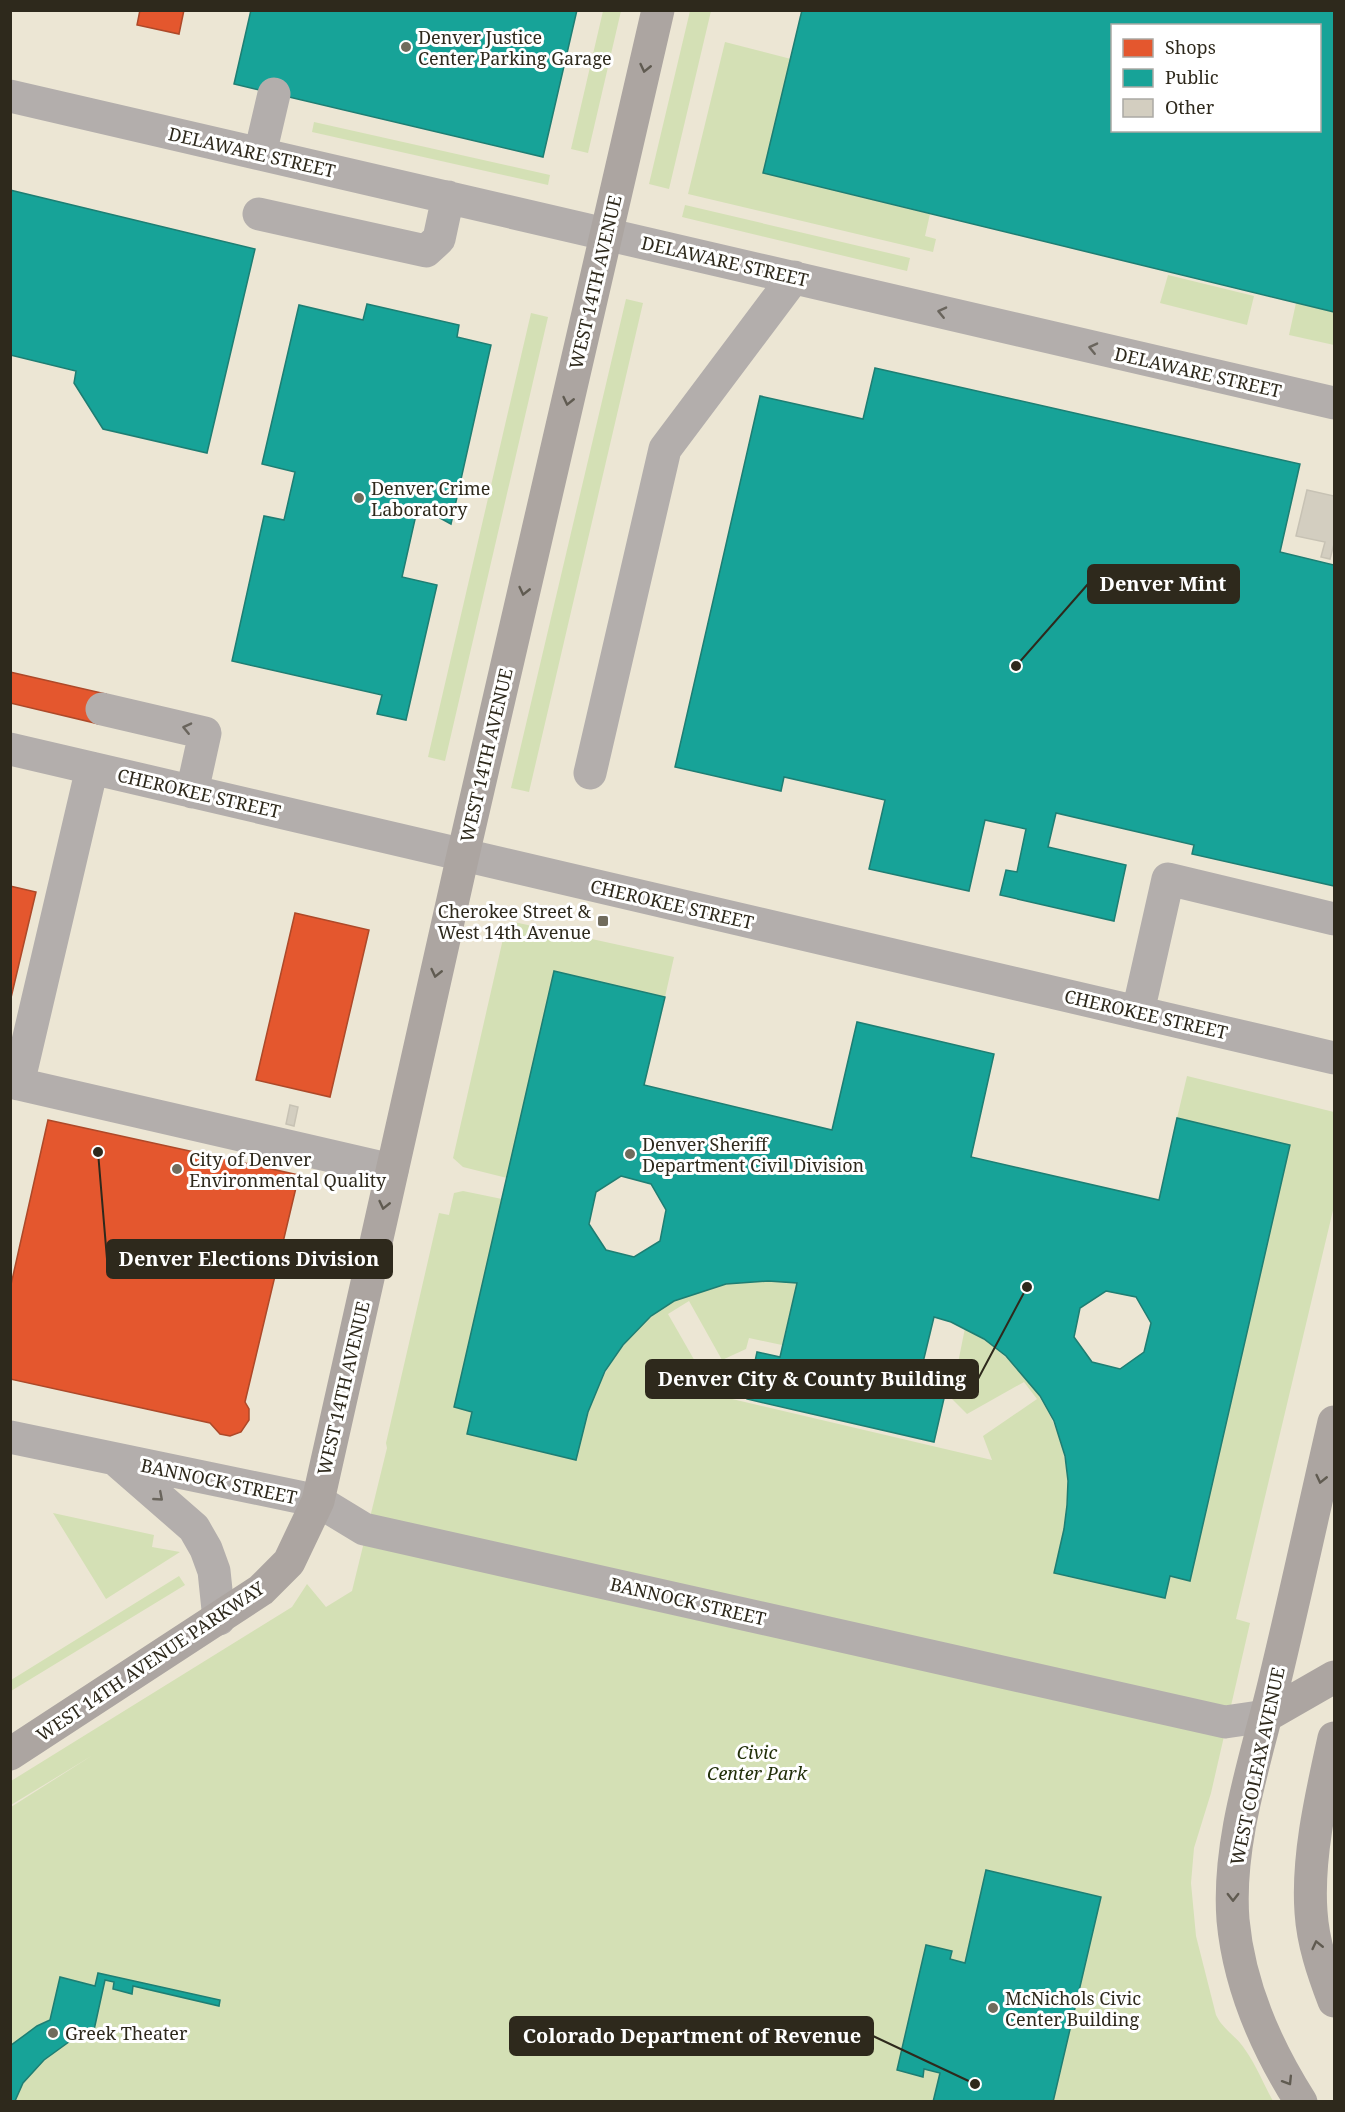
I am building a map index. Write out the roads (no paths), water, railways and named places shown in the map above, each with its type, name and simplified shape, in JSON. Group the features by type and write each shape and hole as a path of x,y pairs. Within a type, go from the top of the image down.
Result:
{"main road":[{"name":"WEST 14TH AVENUE","path":"318,1501 463,855 658,10"},
{"name":"WEST COLFAX AVENUE","path":"1301,2102 1268,2044 1245,1982 1233,1921 1234,1868 1266,1716 1335,1422"},
{"name":"WEST 14TH AVENUE PARKWAY","path":"10,1754 261,1590 289,1562 318,1501"},
{"path":"1266,1716 1335,1677"},
{"path":"1335,1738 1319,1812 1310,1896 1314,1936 1320,1961 1335,2001"}],"street":[{"path":"260,154 274,94"},
{"name":"DELAWARE STREET","path":"10,96 1335,404"},
{"path":"260,214 426,251 439,239 448,197"},
{"path":"590,773 665,449 794,277"},
{"path":"102,709 205,733 192,792"},
{"name":"CHEROKEE STREET","path":"10,749 1335,1058"},
{"path":"92,768 14,1083 392,1170"},
{"path":"1138,1012 1168,879 1335,919"},
{"name":"BANNOCK STREET","path":"10,1437 318,1501 364,1529 1225,1722 1266,1716"},
{"name":"BANNOCK STREET","path":"115,1459 194,1528 207,1549 214,1571 219,1619"}],"place":[{"name":"Denver Justice Center Parking Garage","path":"406,47"},
{"name":"Denver Crime Laboratory","path":"359,498"},
{"name":"Denver Mint","path":"1016,666"},
{"name":"Cherokee Street & West 14th Avenue","path":"603,921"},
{"name":"Denver Elections Division","path":"98,1152"},
{"name":"Denver Sheriff Department Civil Division","path":"630,1154"},
{"name":"City of Denver Environmental Quality","path":"177,1169"},
{"name":"Denver City & County Building","path":"1027,1287"},
{"name":"McNichols Civic Center Building","path":"993,2008"},
{"name":"Greek Theater","path":"53,2033"},
{"name":"Colorado Department of Revenue","path":"975,2084"}],"park label":[{"name":"Civic Center Park","path":"757,1762"}]}
